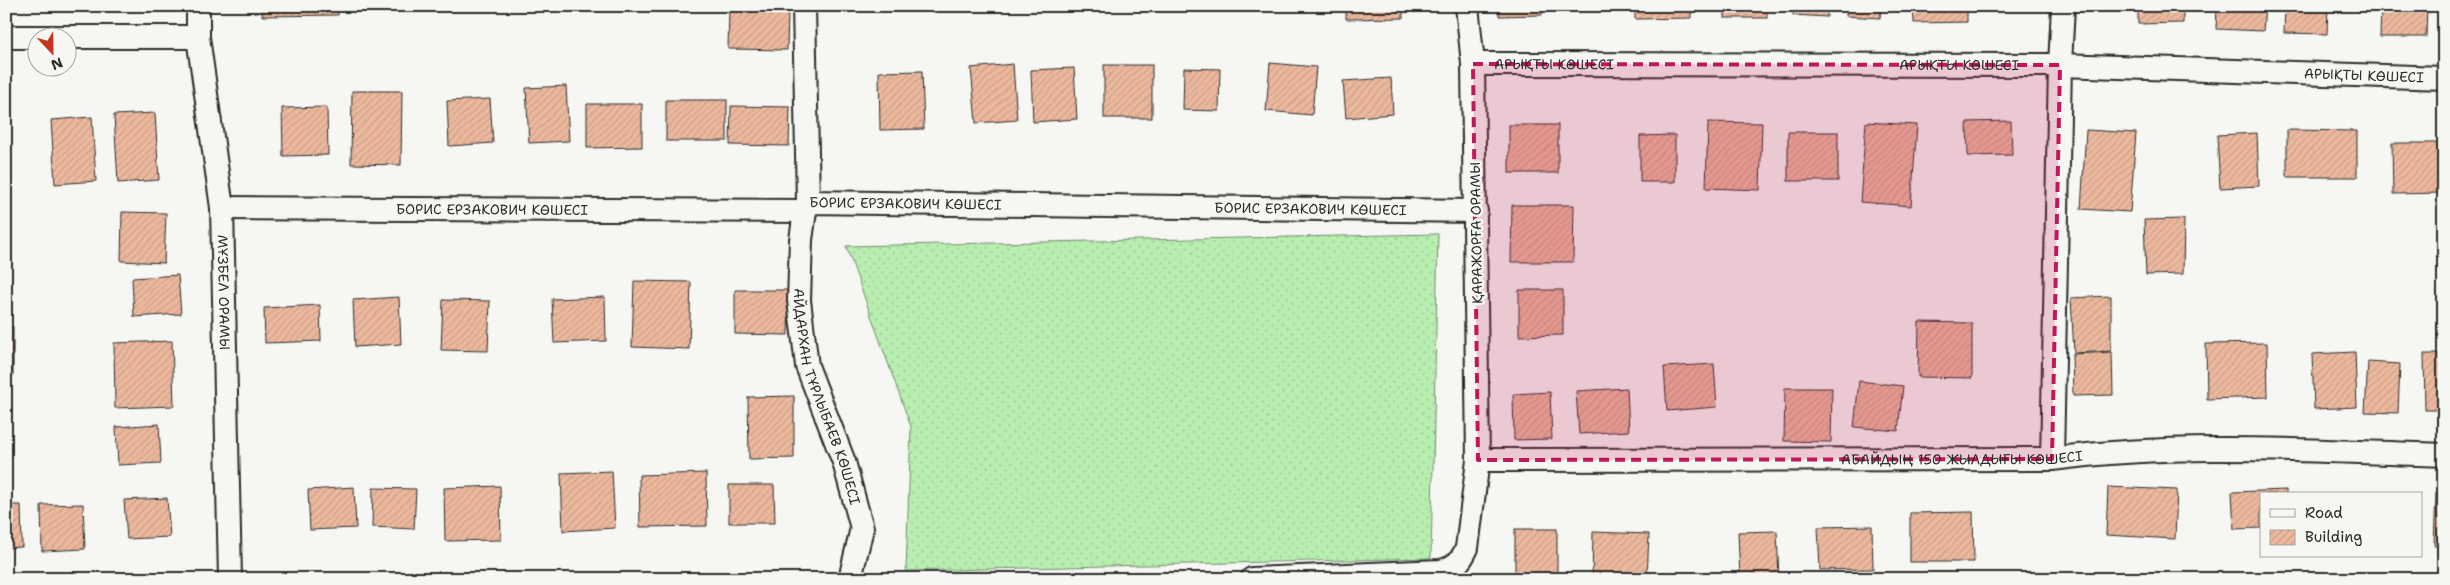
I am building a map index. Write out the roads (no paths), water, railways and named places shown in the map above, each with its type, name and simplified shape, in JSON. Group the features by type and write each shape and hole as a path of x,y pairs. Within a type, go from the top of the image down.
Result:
{"street":[{"name":"МҰЗБЕЛ ОРАМЫ","path":"198,6 198,37 222,208 230,579"},
{"name":"АЙДАРХАН ТҰРЛЫБАЕВ КӨШЕСІ","path":"804,6 807,206 801,240 798,300 807,366 844,462 862,528 850,579"},
{"name":"ҚАРАЖОРҒА ОРАМЫ","path":"1252,579 1441,571 1452,568 1461,560 1467,548 1478,460 1474,64 1467,6"},
{"path":"2052,459 2060,65 2063,6"},
{"path":"6,37 198,37"},
{"name":"АРЫҚТЫ КӨШЕСІ","path":"1474,64 2060,65 2444,78"},
{"name":"БОРИС ЕРЗАКОВИЧ КӨШЕСІ","path":"222,208 807,206 1476,210"},
{"name":"АБАЙДЫҢ 150 ЖЫЛДЫҒЫ КӨШЕСІ","path":"1478,460 2052,459 2109,452 2211,448 2444,455"}]}
